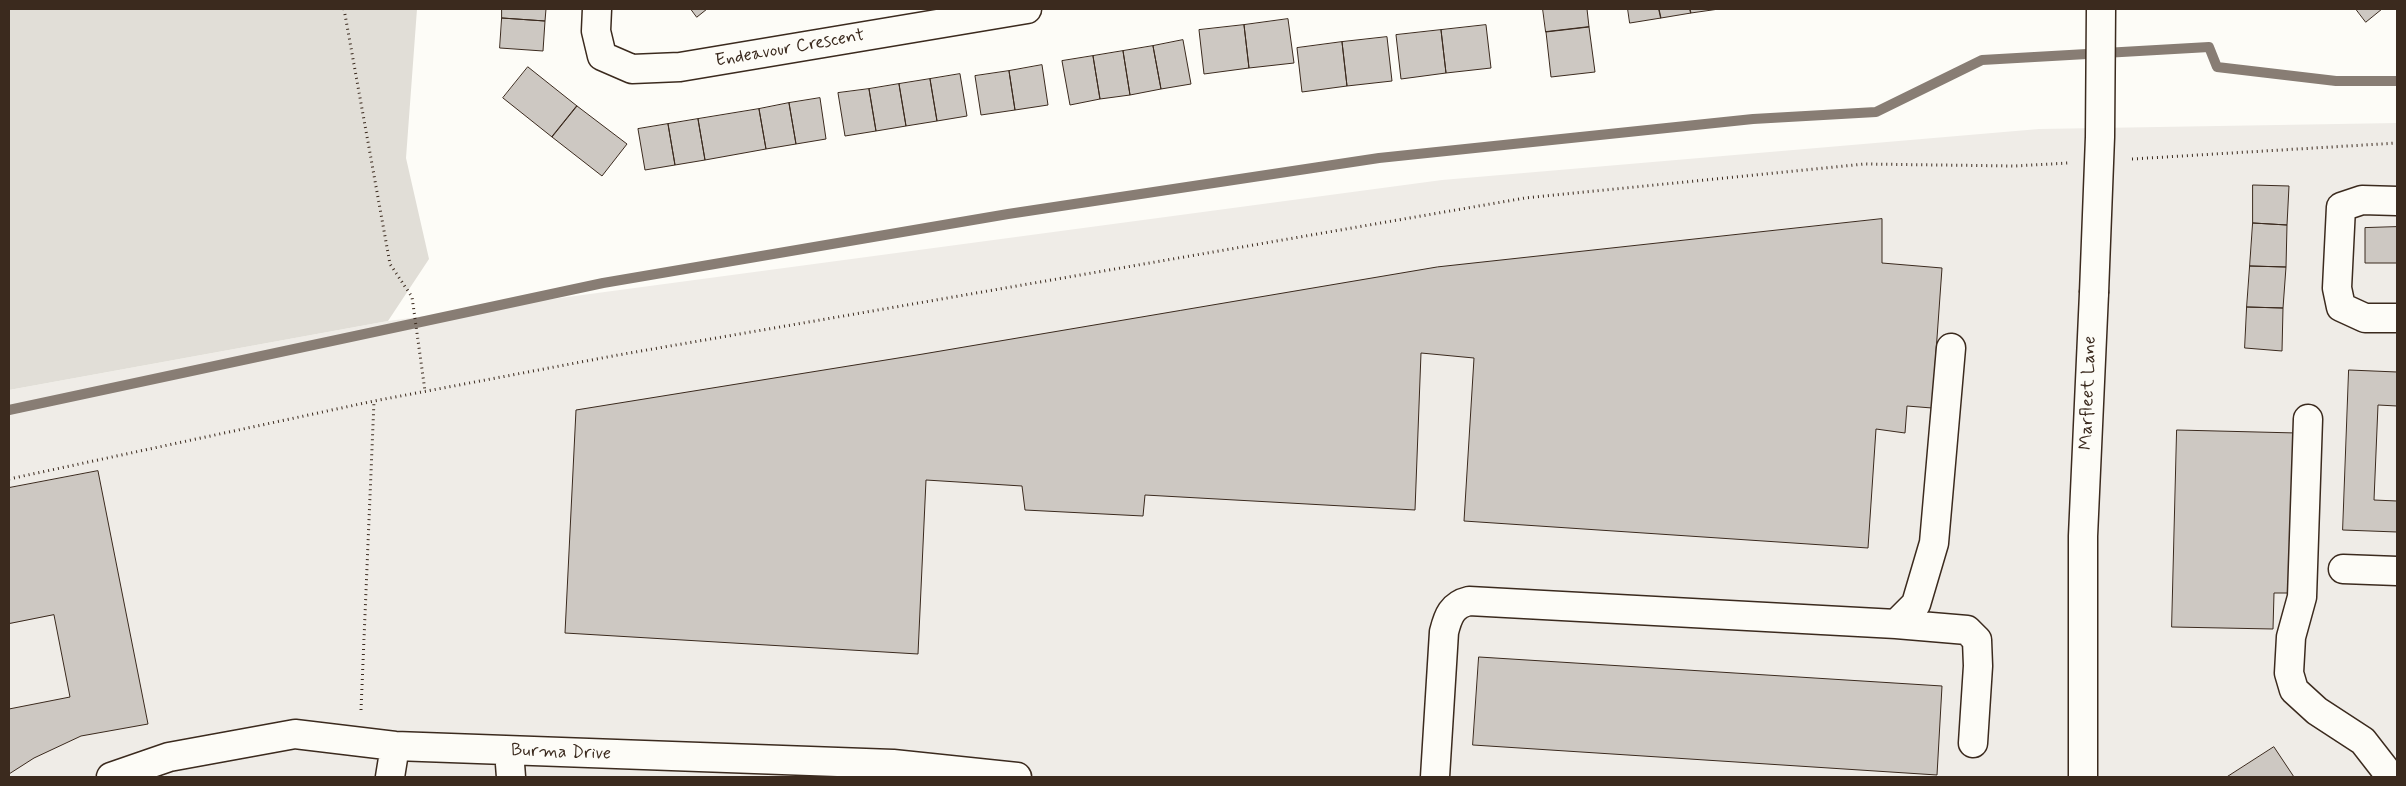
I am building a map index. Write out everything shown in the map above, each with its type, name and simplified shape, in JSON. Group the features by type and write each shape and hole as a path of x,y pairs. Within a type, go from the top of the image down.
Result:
{"street":[{"name":"Endeavour Crescent","path":"598,9 596,31 602,56 632,70 680,67 1028,9"},
{"name":"Marfleet Lane","path":"2082,777 2083,536 2100,137 2100,9"},
{"path":"2397,201 2362,200 2341,206 2337,288 2341,307 2365,318 2397,318"},
{"path":"1896,624 1916,604 1934,543 1951,348"},
{"path":"2308,419 2302,597 2291,637 2289,673 2294,690 2317,711 2363,741 2391,777"},
{"path":"2343,569 2397,571"},
{"path":"1435,777 1444,632 1450,613 1462,602 1478,600 1896,624 1967,630 1977,640 1978,666 1973,744"},
{"name":"Burma Drive","path":"111,777 169,757 295,734 395,746 510,764 754,768 893,764 955,774 1017,777"},
{"path":"390,777 395,746"}],"path":[{"path":"344,9 390,264 412,298 426,391"},
{"path":"2131,160 2397,143"},
{"path":"9,479 374,401 628,353 1525,198 1864,164 2015,166 2073,162"},
{"path":"360,742 374,401"}],"shaded area":[{"path":"9,9 417,9 406,158 429,259 388,321 9,390"},
{"path":"2397,123 2397,777 9,777 9,390 388,321 1442,180 2039,129"}],"building":[{"path":"502,9 546,9 545,21 502,18"},
{"path":"691,9 707,9 697,17"},
{"path":"1543,9 1587,9 1589,27 1546,32"},
{"path":"1628,9 1659,9 1661,18 1630,23"},
{"path":"1659,9 1690,9 1691,13 1661,18"},
{"path":"1690,9 1719,9 1691,13"},
{"path":"2356,9 2382,9 2366,22"},
{"path":"502,18 545,21 543,51 500,48"},
{"path":"1288,19 1294,63 1249,68 1244,25"},
{"path":"1244,25 1249,68 1204,74 1199,30"},
{"path":"1486,25 1491,68 1446,73 1441,30"},
{"path":"1589,27 1595,72 1551,77 1546,32"},
{"path":"1441,30 1446,73 1401,79 1396,35"},
{"path":"1387,37 1392,81 1347,86 1342,42"},
{"path":"1183,40 1191,84 1161,89 1153,46"},
{"path":"1342,42 1347,86 1302,92 1297,48"},
{"path":"1153,46 1161,89 1130,95 1123,51"},
{"path":"1123,51 1130,95 1100,99 1093,56"},
{"path":"1093,56 1100,99 1070,105 1062,61"},
{"path":"1042,65 1048,105 1015,110 1009,71"},
{"path":"528,67 577,106 552,137 503,98"},
{"path":"1009,71 1015,110 981,115 975,76"},
{"path":"960,74 967,116 937,121 930,79"},
{"path":"930,79 937,121 906,126 899,84"},
{"path":"899,84 906,126 876,131 869,89"},
{"path":"869,89 876,131 845,136 838,93"},
{"path":"820,98 826,139 796,144 789,103"},
{"path":"789,103 796,144 766,149 759,109"},
{"path":"577,106 627,144 602,176 552,137"},
{"path":"759,109 766,149 705,160 698,119"},
{"path":"698,119 705,160 675,165 668,124"},
{"path":"668,124 675,165 645,170 638,129"},
{"path":"2253,185 2289,186 2287,225 2253,223"},
{"path":"1882,219 1882,263 1942,268 1932,408 1907,406 1905,433 1876,429 1868,548 1464,521 1474,358 1421,353 1415,510 1145,495 1143,516 1025,510 1022,486 926,480 918,654 565,633 576,410 923,354 1437,267"},
{"path":"2253,223 2287,225 2286,267 2250,266"},
{"path":"2397,227 2397,263 2365,263 2365,228"},
{"path":"2250,266 2286,267 2283,308 2247,307"},
{"path":"2247,307 2283,308 2282,351 2245,348"},
{"path":"2349,370 2397,372 2397,406 2378,405 2374,500 2397,501 2397,532 2343,530"},
{"path":"2177,430 2297,433 2293,593 2274,593 2273,629 2172,627"},
{"path":"98,471 148,724 81,736 34,758 9,774 9,488"},
{"path":"54,615 70,697 9,709 9,624"},
{"path":"1479,657 1942,686 1937,775 1473,745"},
{"path":"2274,747 2294,777 2227,777"}],"waterway":[{"path":"9,410 603,283 1008,214 1379,158 1753,119 1876,112 1982,60 2209,47 2217,67 2336,81 2397,81"}]}
